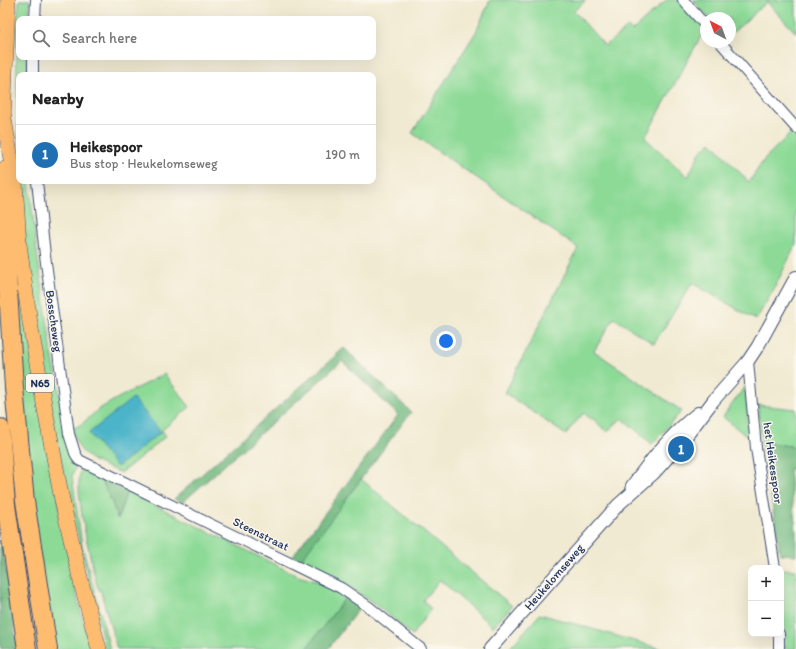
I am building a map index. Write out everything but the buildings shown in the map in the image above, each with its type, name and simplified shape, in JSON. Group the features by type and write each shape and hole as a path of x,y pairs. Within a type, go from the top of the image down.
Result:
{"highway":[{"path":"4,224 14,388 25,501 48,649"},
{"path":"0,428 6,505 27,649"}],"main road":[{"name":"N65","path":"4,224 3,113 8,0"},
{"name":"N65","path":"3,113 15,182 19,244 30,323 46,415 63,505 82,586 99,649"}],"street":[{"path":"34,16 36,0"},
{"path":"683,0 700,19"},
{"path":"725,48 796,128"},
{"path":"33,60 33,72"},
{"name":"Bosscheweg","path":"37,184 45,255 69,434 75,453 79,460"},
{"name":"Heukelomseweg","path":"490,649 618,505 646,466 675,434 713,401 748,361 768,330 796,277"},
{"name":"het Heikesspoor","path":"748,361 756,448 775,565"},
{"name":"Steenstraat","path":"79,460 341,588 369,607 421,649"},
{"path":"779,637 779,649"}],"green space":[{"path":"19,0 30,0 29,16 18,16"},
{"path":"490,0 586,0 574,11 605,46 628,27 632,31 666,0 683,0 700,20 700,38 645,138 688,177 700,152 711,142 749,182 766,157 795,129 796,130 796,244 775,287 756,320 692,283 654,344 614,318 594,351 682,411 652,444 622,418 607,432 592,418 590,419 584,413 566,435 505,393 578,248 412,133 476,32"},
{"path":"693,0 796,0 796,33 767,2 736,30 736,12 704,12"},
{"path":"17,60 28,60 28,72 17,72"},
{"path":"19,184 29,184 36,245 52,353 67,432 78,461 72,476 82,545 110,649 105,649 66,487 29,302"},
{"path":"14,253 76,593 90,649 55,649 44,590 21,400"},
{"path":"344,348 411,412 300,561 292,557 398,415 342,361 183,502 174,499"},
{"path":"164,374 190,407 162,430 166,436 121,473 96,462 84,453 75,439 72,429 80,425 109,403"},
{"path":"745,386 750,439 723,417"},
{"path":"758,405 796,409 796,447 762,442"},
{"path":"762,442 796,447 796,469 789,469 796,532 796,555 780,554"},
{"path":"81,468 100,477 109,495 117,518 127,491 298,576 319,582 346,597 306,649 117,649 101,592 97,586 87,543 79,493"},
{"path":"100,477 127,491 118,519 115,509"},
{"path":"361,479 512,606 493,627 440,580 423,600 431,609 412,635 372,602 334,578 300,561"},
{"path":"0,530 15,633 18,649 1,649"},
{"path":"784,569 796,570 796,649 785,649"},
{"path":"346,597 360,607 328,649 306,649"},
{"path":"540,614 662,649 509,649"}],"water":[{"path":"133,398 161,432 117,467 89,433"}],"place":[{"name":"Heikespoor","path":"681,449"}]}
